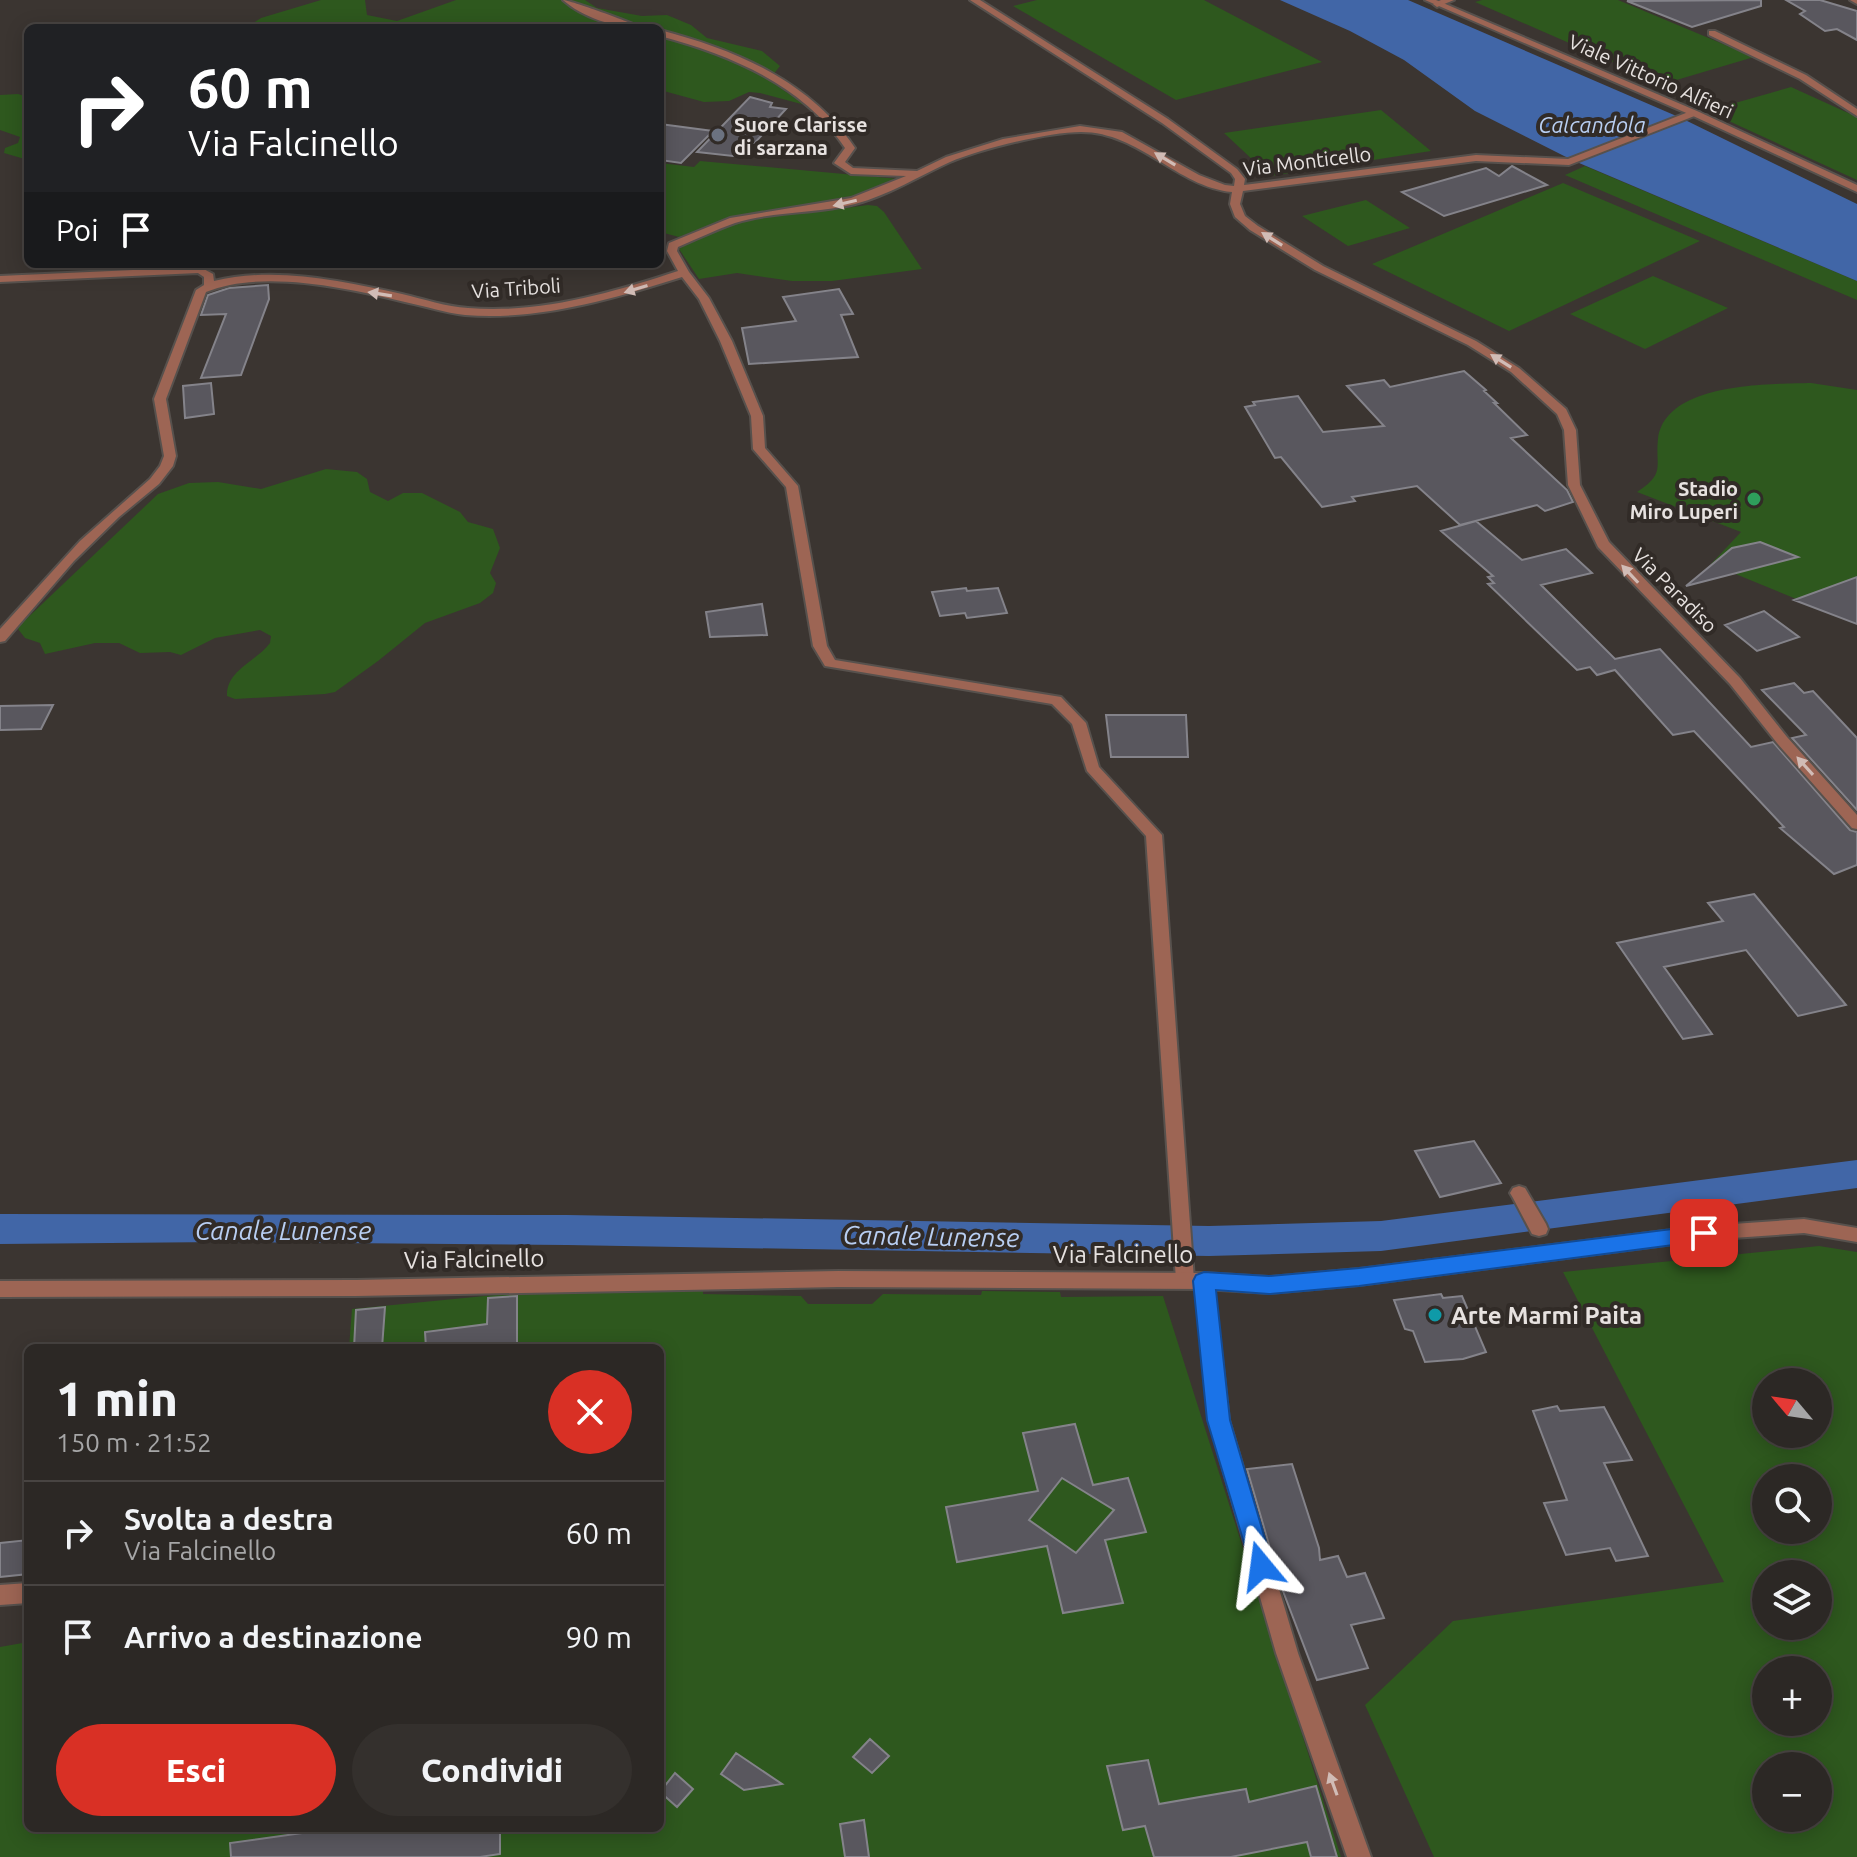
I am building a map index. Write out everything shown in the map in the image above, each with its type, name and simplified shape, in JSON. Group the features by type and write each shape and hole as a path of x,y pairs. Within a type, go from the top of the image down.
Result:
{"street":[{"path":"567,0 584,11 625,24"},
{"name":"Via Monticello","path":"974,0 1199,144 1238,176 1236,189 1476,158 1569,162 1694,113"},
{"path":"1433,2 1450,0"},
{"name":"Viale Vittorio Alfieri","path":"1433,2 1694,113 1857,189"},
{"path":"1712,33 1790,70 1857,113"},
{"path":"664,34 745,62 804,96 831,120 846,140 850,148 839,163 843,168 851,171 916,173"},
{"path":"1236,189 1213,185 1195,177 1119,134 1089,129 1047,132 1006,141 916,173 889,188 853,201 734,220 673,245 672,251 684,273 704,298 726,341 757,416 759,449 792,486 820,646 830,663 1056,700 1079,723 1092,768 1154,835 1184,1257 1195,1281 1219,1420 1287,1653 1359,1857"},
{"name":"Via Paradiso","path":"1236,189 1235,204 1240,217 1254,228 1319,268 1472,343 1515,370 1562,412 1570,430 1574,485 1603,544 1735,681 1782,740 1857,824"},
{"path":"0,279 200,270 209,276 209,285 201,290 160,399 170,456 168,465 153,483 115,513 0,638"},
{"name":"Via Triboli","path":"209,285 255,280 310,282 474,312 597,300 684,273"},
{"path":"1519,1193 1537,1226"},
{"name":"Via Falcinello","path":"0,1289 356,1288 838,1279 1195,1281 1269,1285 1359,1277 1704,1233 1804,1226 1857,1235"},
{"path":"0,1595 24,1593"}],"green space":[{"path":"321,0 365,0 367,15 397,21 456,0 585,0 597,8 642,16 667,15 691,25 707,38 762,51 780,66 769,80 805,105 760,93 749,92 729,101 704,102 664,91 664,24 251,24 261,18"},
{"path":"1037,0 1204,0 1322,62 1176,100 1013,6"},
{"path":"1618,0 1754,57 1663,84 1475,2"},
{"path":"1791,87 1857,117 1857,180 1707,111"},
{"path":"0,95 24,96 24,159 4,153 5,148 18,143 20,137 0,130"},
{"path":"1381,110 1431,151 1270,176 1224,133"},
{"path":"700,161 899,179 839,201 731,217 679,237 664,233 664,163 694,167"},
{"path":"1585,166 1857,281 1857,300 1565,175"},
{"path":"1563,183 1700,241 1509,331 1372,264"},
{"path":"1366,200 1410,228 1348,246 1302,216"},
{"path":"877,206 884,212 922,269 832,281 792,281 737,273 699,279 679,249 700,237 746,221"},
{"path":"1653,276 1728,308 1645,349 1570,314"},
{"name":"Stadio Miro Luperi","path":"1811,383 1857,390 1857,624 1711,564 1741,532 1637,492 1656,474 1658,439 1665,420 1679,406 1722,390"},
{"path":"326,469 357,472 367,479 370,492 388,501 403,493 422,493 460,512 468,522 493,529 500,548 490,573 496,583 493,593 480,603 425,623 335,692 325,694 235,699 227,696 231,679 270,643 271,636 260,630 215,638 181,655 170,652 140,653 119,643 95,643 45,654 40,643 25,638 18,629 158,494 189,483 218,482 261,489"},
{"path":"1819,1246 1857,1252 1857,1857 1434,1857 1365,1705 1453,1621 1724,1582 1563,1272"},
{"path":"703,1291 703,1294 801,1296 808,1304 872,1304 883,1294 981,1295 982,1291 1060,1292 1061,1297 1163,1296 1341,1857 0,1857 0,1647 24,1643 24,1832 664,1832 664,1344 349,1344 352,1309 524,1292"}],"water":[{"name":"Calcandola","path":"1280,0 1408,0 1681,118 1857,204 1857,281 1572,160 1475,111 1404,60 1350,31"}],"building":[{"path":"1761,0 1761,6 1692,27 1627,1"},
{"path":"1786,0 1820,0 1857,11 1857,40 1837,29 1825,31 1800,14 1805,11"},
{"path":"750,97 772,103 770,107 786,109 751,147 743,146 733,156 697,152"},
{"path":"664,125 713,131 681,163 664,161"},
{"path":"1512,166 1547,185 1444,216 1402,192 1486,168 1499,176"},
{"path":"268,285 269,299 241,375 201,378 226,314 201,315 208,295 229,288"},
{"path":"839,289 853,314 841,315 858,357 749,364 742,328 796,321 783,297"},
{"path":"1464,371 1527,435 1511,438 1567,490 1573,502 1545,511 1537,505 1460,525 1417,486 1352,497 1355,501 1322,507 1281,457 1275,458 1245,407 1255,405 1253,402 1298,396 1323,432 1384,426 1347,386 1384,380 1390,387"},
{"path":"211,383 214,414 185,418 183,386"},
{"path":"1476,521 1522,560 1566,549 1592,573 1541,585 1615,659 1660,649 1751,747 1773,742 1850,830 1857,832 1857,865 1834,874 1780,828 1784,827 1694,731 1673,735 1615,670 1597,675 1590,667 1577,670 1488,584 1494,583 1488,577 1493,576 1441,531"},
{"path":"1760,542 1798,557 1686,586 1732,548"},
{"path":"1857,577 1857,624 1794,600"},
{"path":"966,588 967,591 998,588 1007,613 967,618 965,613 940,616 932,592"},
{"path":"762,604 767,635 710,637 706,612"},
{"path":"1764,611 1799,637 1757,651 1725,625"},
{"path":"1794,683 1804,693 1813,691 1857,738 1857,810 1792,738 1806,735 1762,690"},
{"path":"53,705 41,729 0,730 0,706"},
{"path":"1106,715 1186,715 1188,757 1111,757"},
{"path":"1754,894 1846,1005 1798,1016 1746,950 1664,967 1712,1034 1683,1039 1617,943 1723,921 1708,903"},
{"path":"1474,1141 1501,1183 1440,1197 1415,1151"},
{"name":"Arte Marmi Paita","path":"1441,1294 1443,1298 1462,1296 1486,1352 1463,1359 1425,1362 1413,1331 1405,1329 1394,1300"},
{"path":"517,1296 517,1344 426,1344 425,1332 487,1324 488,1298"},
{"path":"385,1307 382,1344 354,1344 356,1310"},
{"path":"1557,1406 1560,1411 1604,1407 1632,1460 1604,1463 1648,1556 1616,1561 1610,1548 1566,1555 1544,1503 1567,1500 1533,1411"},
{"path":"1075,1424 1093,1485 1128,1478 1146,1532 1105,1540 1123,1603 1063,1613 1047,1546 957,1562 946,1507 1038,1491 1023,1433","holes":["1062,1478 1114,1510 1076,1553 1029,1520"]},
{"path":"1292,1464 1320,1560 1338,1556 1347,1577 1365,1573 1384,1618 1351,1625 1368,1668 1317,1680 1281,1586 1247,1469"},
{"path":"24,1540 24,1574 0,1577 0,1543"},
{"path":"870,1739 889,1756 872,1773 853,1757"},
{"path":"736,1753 782,1784 744,1790 721,1774"},
{"path":"1148,1760 1159,1804 1246,1789 1249,1802 1316,1786 1337,1857 1311,1857 1307,1842 1231,1857 1154,1857 1145,1826 1123,1830 1107,1766"},
{"path":"675,1773 693,1789 677,1807 664,1796 664,1787"},
{"path":"864,1820 869,1857 845,1857 840,1824"},
{"path":"309,1832 500,1832 500,1854 480,1857 231,1857 230,1843"}],"waterway":[{"name":"Canale Lunense","path":"0,1229 567,1230 1209,1241 1381,1236 1857,1174"}],"place":[{"name":"Suore Clarisse di sarzana","path":"718,135"},
{"name":"Stadio Miro Luperi","path":"1754,499"},
{"name":"Arte Marmi Paita","path":"1435,1315"}],"route":[{"path":"1261,1566 1219,1420 1204,1281 1269,1285 1359,1277 1704,1233"}]}
